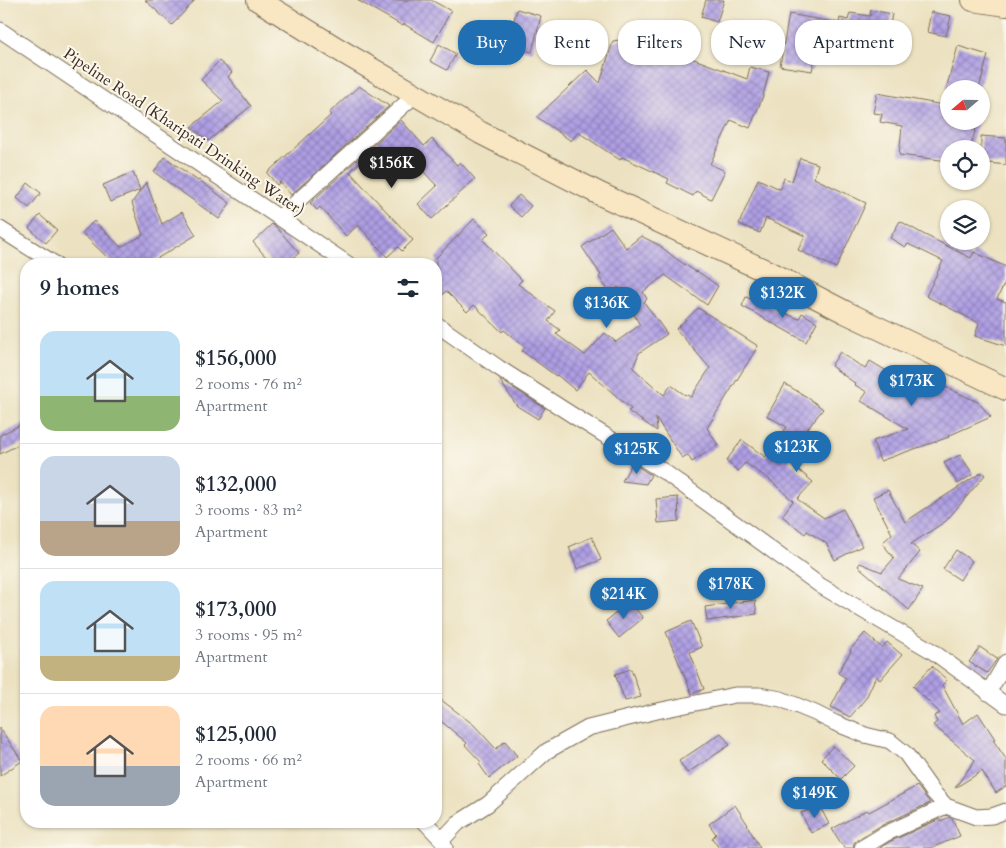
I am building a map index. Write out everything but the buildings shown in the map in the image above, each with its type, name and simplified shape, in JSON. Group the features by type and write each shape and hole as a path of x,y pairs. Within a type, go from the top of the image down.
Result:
{"main road":[{"path":"258,0 481,133 600,194 768,272 845,312 1006,389"},
{"path":"973,0 1006,5"}],"street":[{"name":"Pipeline Road (Kharipati Drinking Water)","path":"0,30 339,258"},
{"path":"280,217 416,94"},
{"path":"0,229 46,258"},
{"path":"442,328 499,368 666,473 821,586 932,652 1006,705"},
{"path":"988,693 1006,662"},
{"path":"430,828 443,844 458,823 488,804 547,751 588,728 735,694 781,698 835,723 890,741 906,754 933,792 946,806 976,818 992,816 1006,811"},
{"path":"862,848 885,834 946,806"}]}
